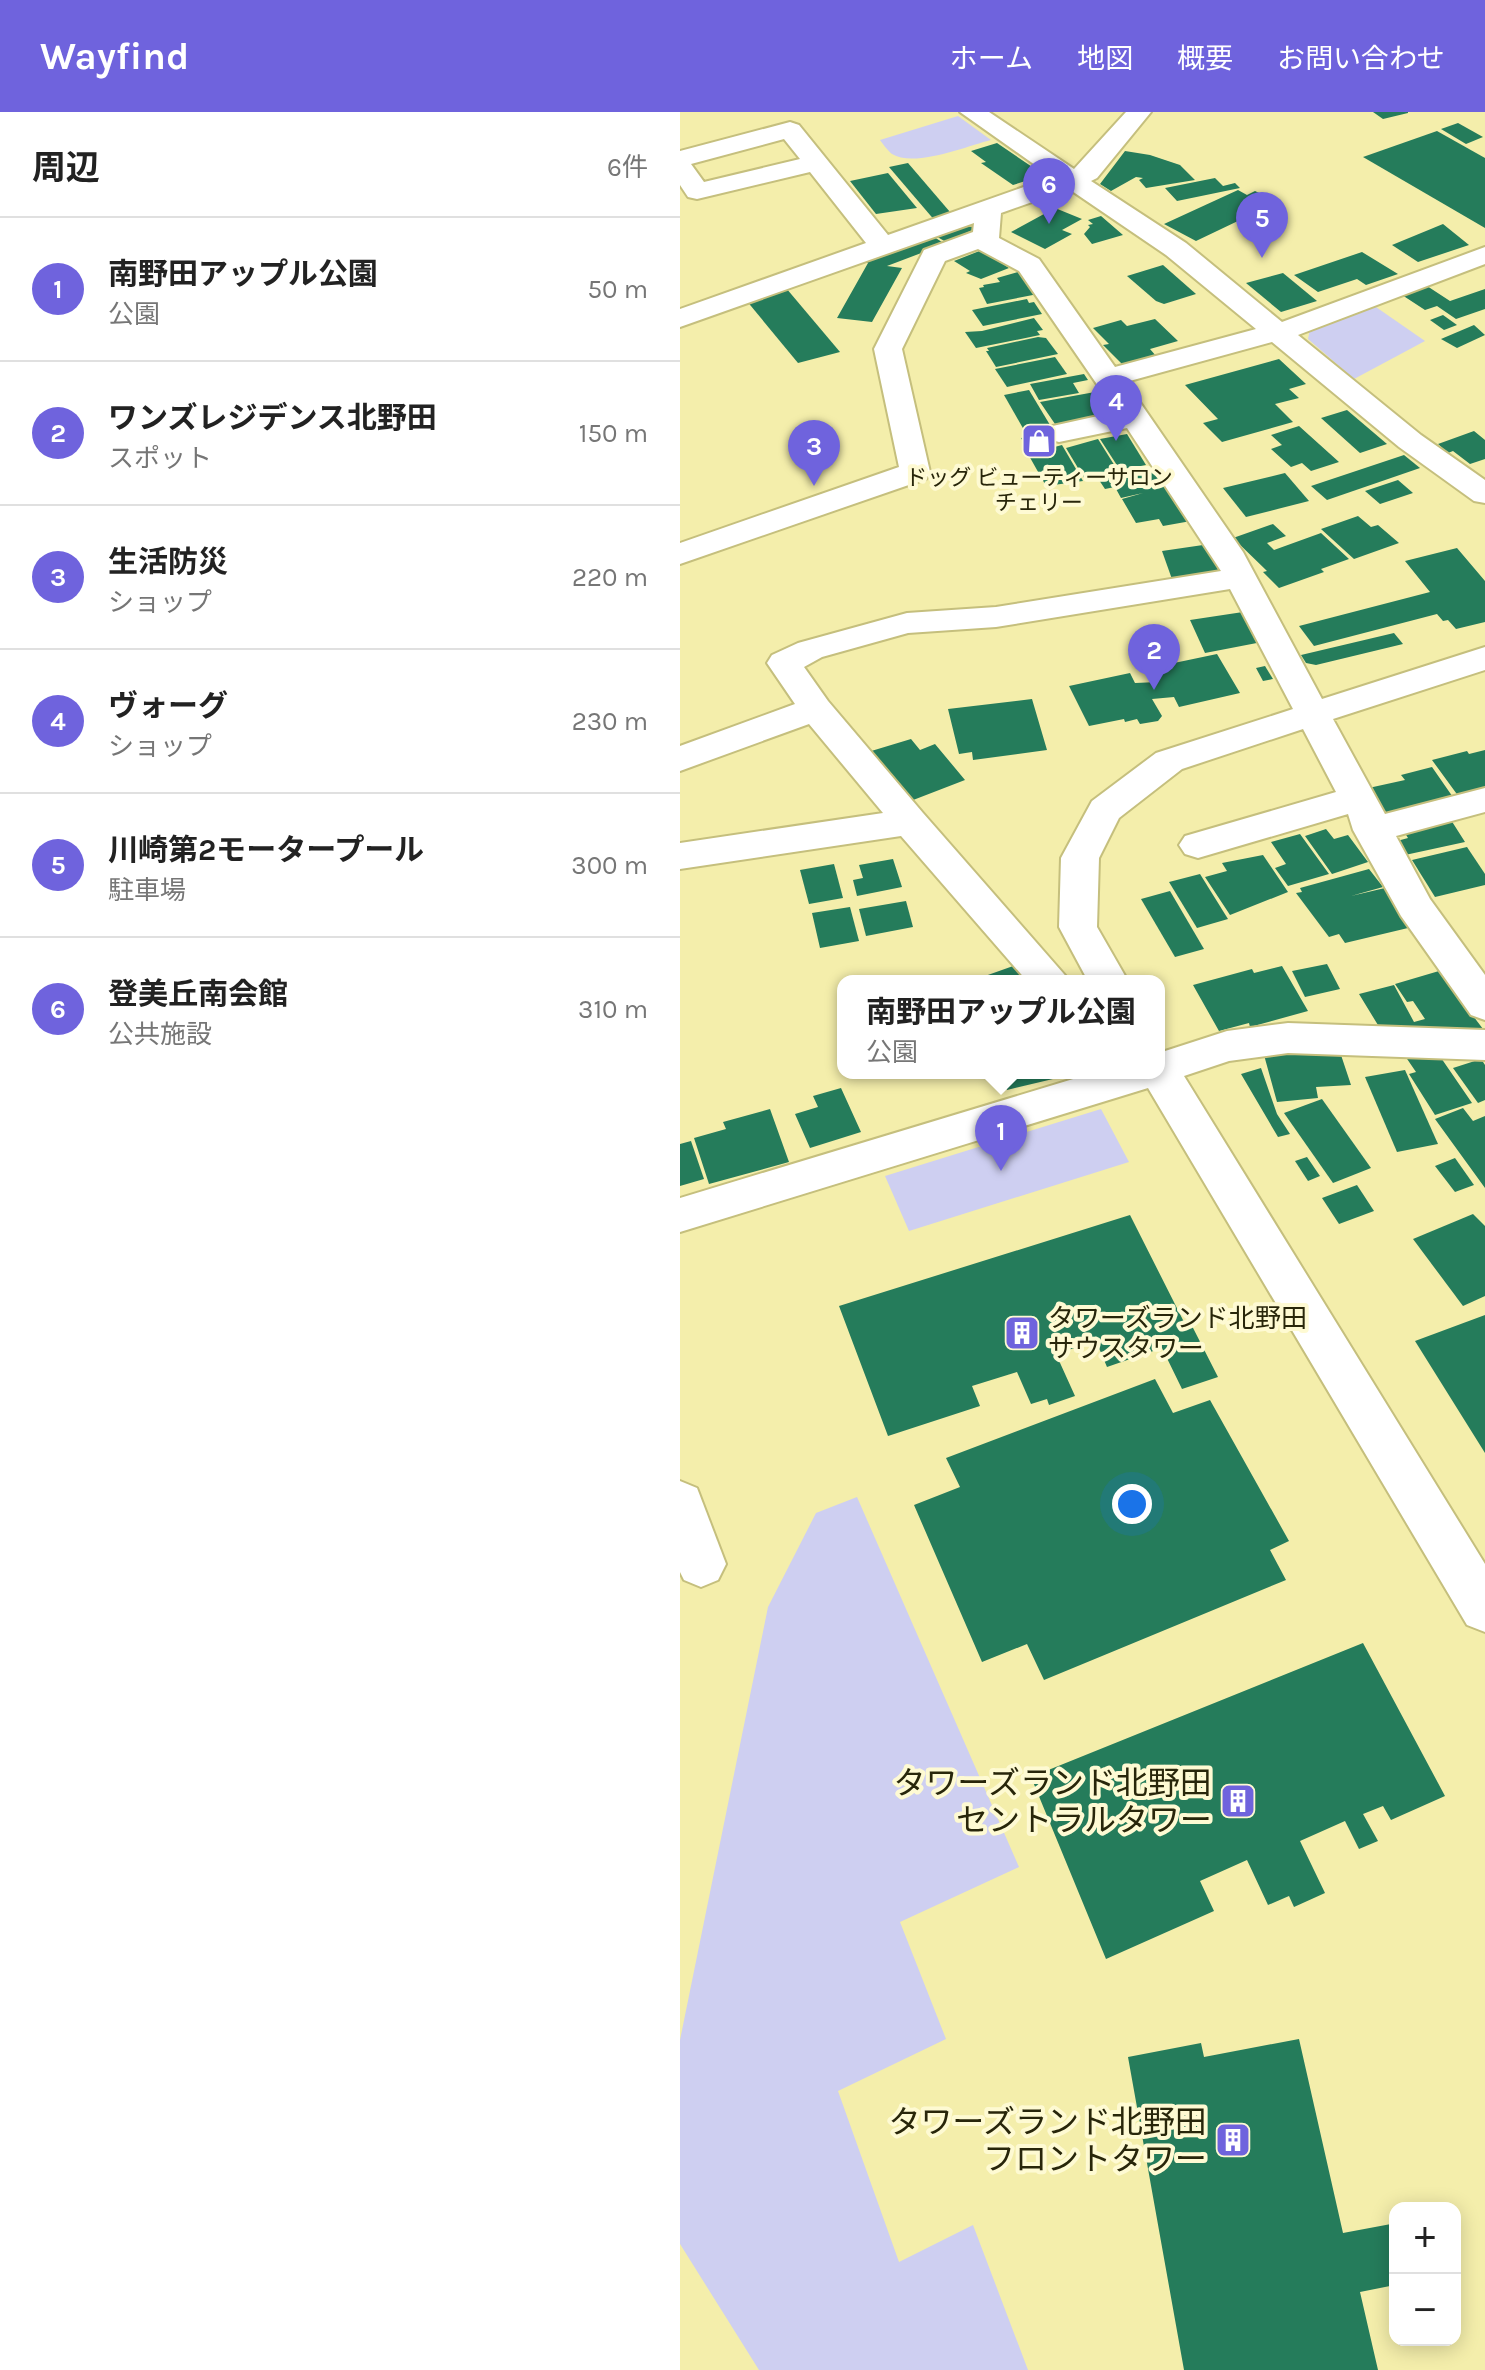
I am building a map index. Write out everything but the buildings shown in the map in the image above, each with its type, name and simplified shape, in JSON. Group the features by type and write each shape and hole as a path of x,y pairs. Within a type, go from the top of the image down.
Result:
{"street":[{"path":"972,112 1176,249 1410,441 1481,487"},
{"path":"680,554 915,472 888,349 934,256 987,222 1069,178 1088,173 1139,112"},
{"path":"680,159 790,130 882,245"},
{"path":"680,166 697,191 817,163"},
{"path":"680,319 882,245 987,222"},
{"path":"987,222 986,242 1029,265 1242,577 1415,906 1485,1005"},
{"path":"1108,378 1279,332 1485,255"},
{"path":"1059,433 1135,417"},
{"path":"1045,975 910,822 816,709 784,663 810,650 907,623 996,617 1242,577"},
{"path":"1105,975 1078,927 1080,858 1105,810 1169,761 1485,658"},
{"path":"680,759 816,709"},
{"path":"1198,845 1364,814 1485,800"},
{"path":"680,856 910,822"},
{"path":"1165,1068 1227,1046 1288,1038 1485,1045"},
{"path":"680,1215 1112,1079"},
{"path":"1164,1079 1485,1609"},
{"path":"680,1503 701,1564"}],"shaded area":[{"path":"958,116 991,140 913,159 892,154 880,140"},
{"path":"1373,305 1425,341 1354,379 1308,339 1310,329"},
{"path":"1101,1109 1129,1162 909,1231 885,1176"},
{"path":"857,1497 1019,1867 900,1922 946,2039 838,2091 899,2262 973,2225 1028,2370 759,2370 680,2244 680,2040 768,1607 816,1513"}],"place":[{"name":"登美丘南会館","path":"1049,224"},
{"name":"川崎第2モータープール","path":"1262,258"},
{"name":"ドッグ ビューティーサロン チェリー","path":"1039,441"},
{"name":"ヴォーグ","path":"1116,441"},
{"name":"生活防災","path":"814,486"},
{"name":"ワンズレジデンス北野田","path":"1154,690"},
{"name":"南野田アップル公園","path":"1001,1171"},
{"name":"タワーズランド北野田 サウスタワー","path":"1022,1333"},
{"name":"タワーズランド北野田 セントラルタワー","path":"1238,1801"},
{"name":"タワーズランド北野田 フロントタワー","path":"1233,2140"}]}
